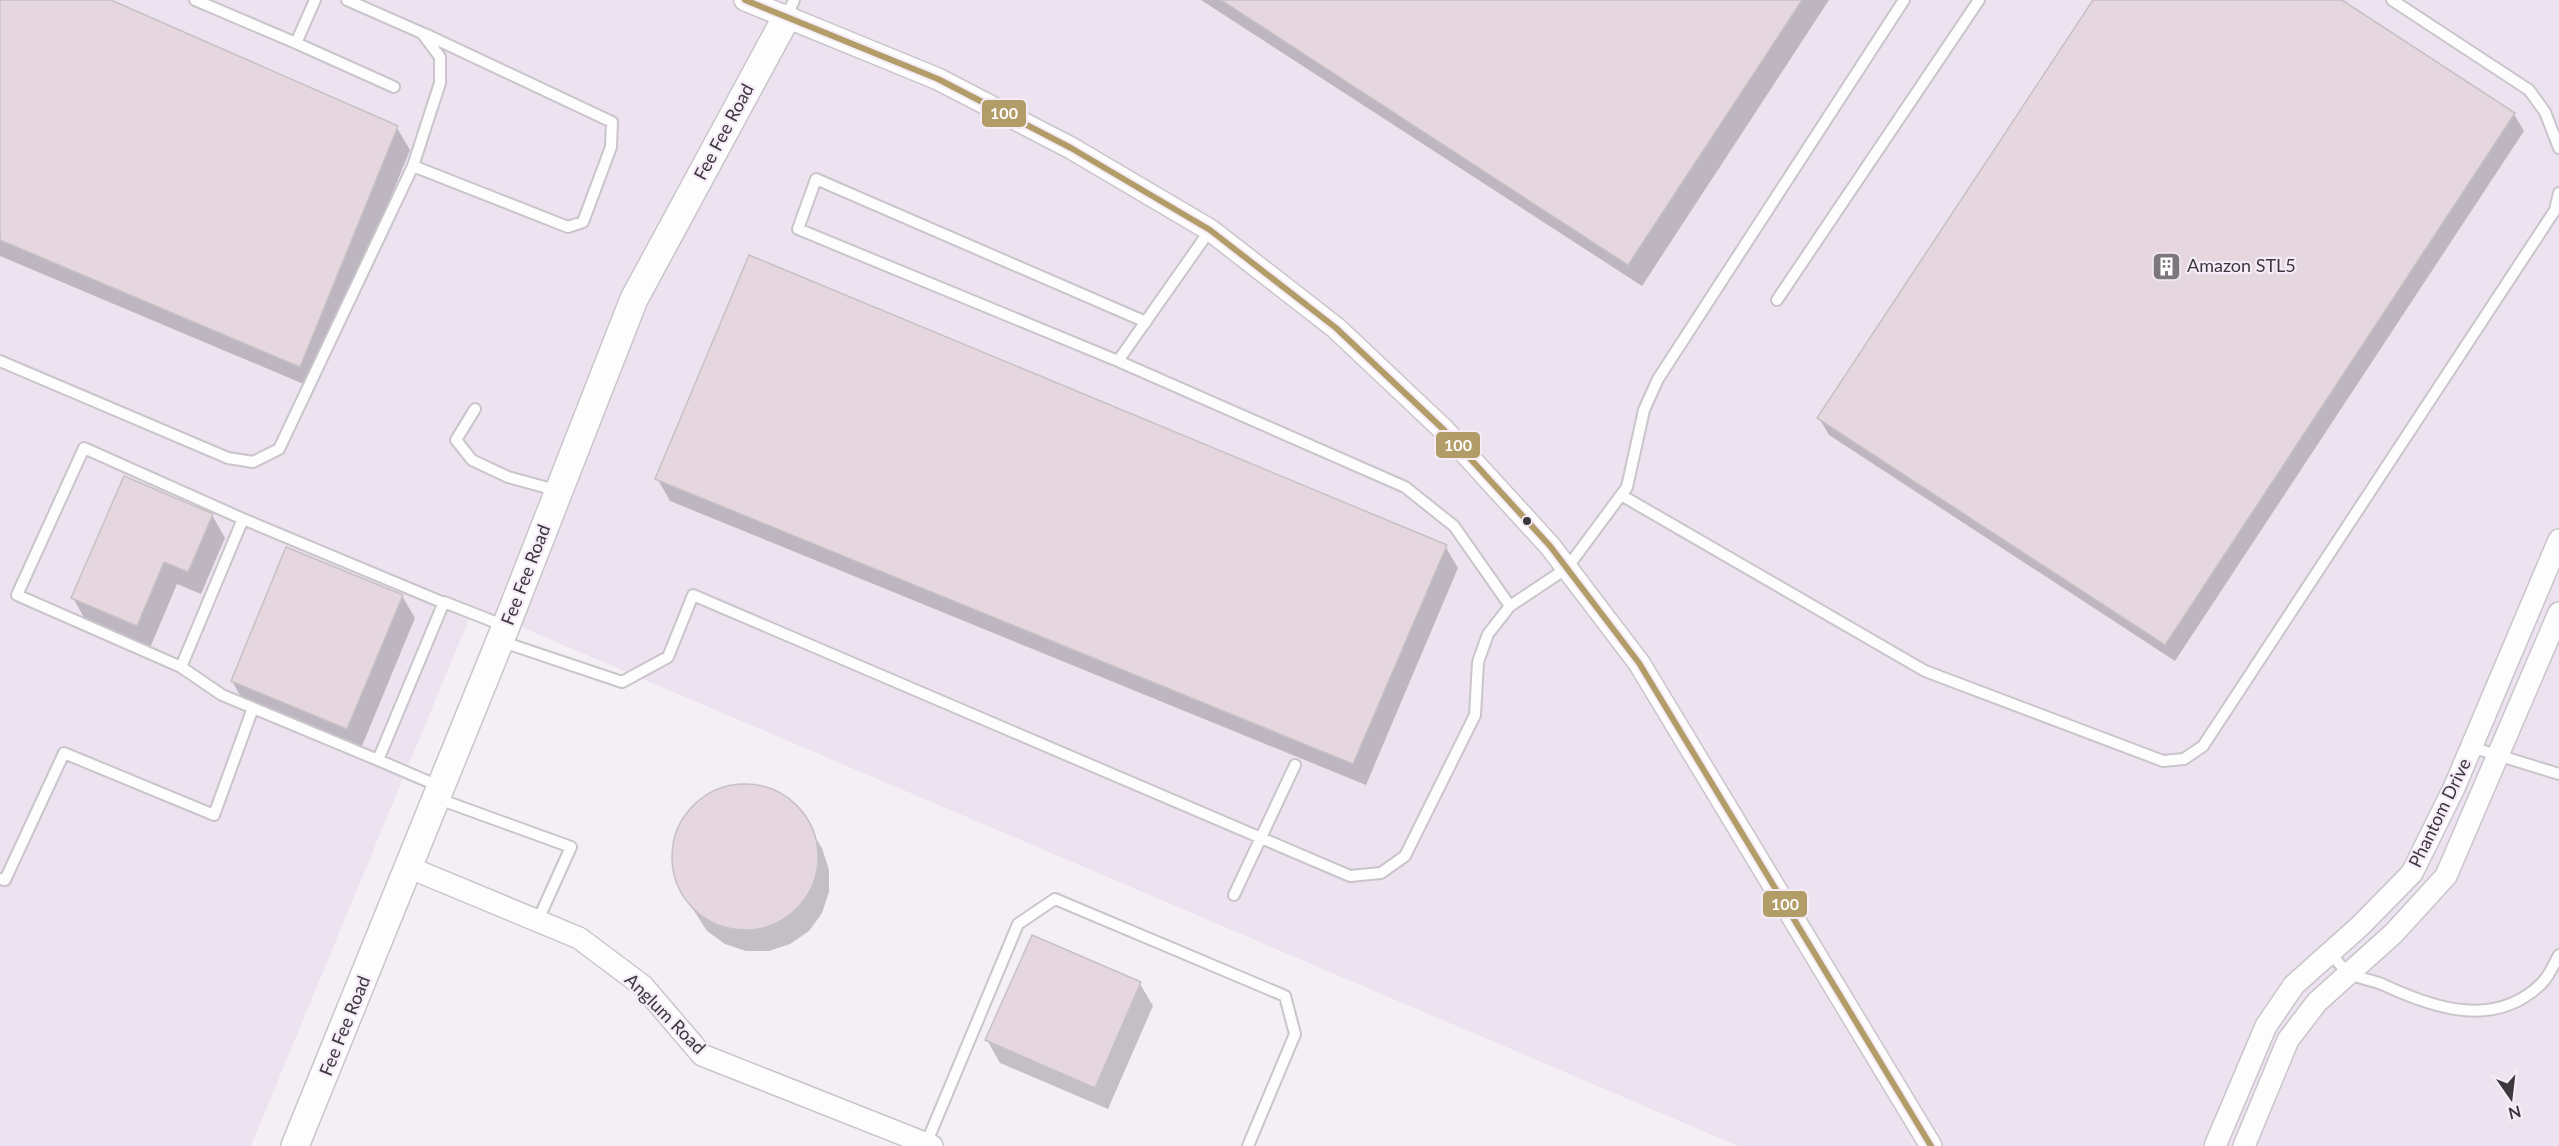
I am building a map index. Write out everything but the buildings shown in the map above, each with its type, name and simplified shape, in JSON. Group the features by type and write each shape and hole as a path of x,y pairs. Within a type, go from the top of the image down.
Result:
{"street":[{"path":"745,0 790,9 938,79 1071,148 1210,230 1336,328 1444,430 1550,546 1640,663 1931,1146"},
{"name":"Fee Fee Road","path":"296,1146 503,634 634,299 790,9"},
{"name":"Phantom Drive","path":"2215,1146 2266,1026 2294,985 2412,873 2454,788 2559,540"},
{"name":"Phantom Drive","path":"2244,1146 2288,1040 2317,1002 2393,934 2446,876 2559,613"},
{"name":"Anglum Road","path":"408,867 579,938 643,986 702,1055 929,1145"}],"lane":[{"path":"195,0 393,87"},
{"path":"296,43 315,0"},
{"path":"347,0 612,122 611,147 583,222 568,227 412,166"},
{"path":"538,920 571,847 438,792 378,760 222,695 181,667 17,595 84,448 243,519 444,603 503,634 622,682 668,657 693,595 1350,876 1381,873 1405,856 1475,716 1478,662 1488,634 1510,606 1567,568 1628,487 1644,410 1658,379 1904,0"},
{"path":"1777,300 1978,0"},
{"path":"2392,0 2529,90 2545,112 2559,148"},
{"path":"0,362 228,458 253,462 279,449 412,166 440,83 440,57 422,33"},
{"path":"1146,322 816,179 798,229 1118,361 1405,487 1454,526 1510,606"},
{"path":"1621,495 1925,670 2163,761 2184,759 2203,746 2210,736 2555,210 2559,193"},
{"path":"1118,361 1210,230"},
{"path":"475,409 456,440 472,460 508,477 559,491"},
{"path":"181,667 243,519"},
{"path":"378,760 444,603"},
{"path":"0,879 4,880 64,753 214,815 253,708"},
{"name":"Phantom Drive","path":"2471,747 2499,756"},
{"path":"2499,756 2559,774"},
{"path":"1234,895 1294,765"},
{"path":"929,1145 1018,924 1055,899 1285,996 1295,1034 1248,1146"},
{"path":"2330,953 2349,974 2375,980 2409,997 2454,1011 2488,1010 2518,1001 2543,982 2559,955"}],"shaded area":[{"path":"0,0 2559,0 2559,1146 1738,1146 474,607 251,1146 0,1146"}],"transit line":[{"name":"100","path":"745,0 938,79 1071,148 1210,230 1336,328 1444,430 1550,546 1639,663 1931,1146"}],"place":[{"name":"Amazon STL5","path":"2166,266"}]}
